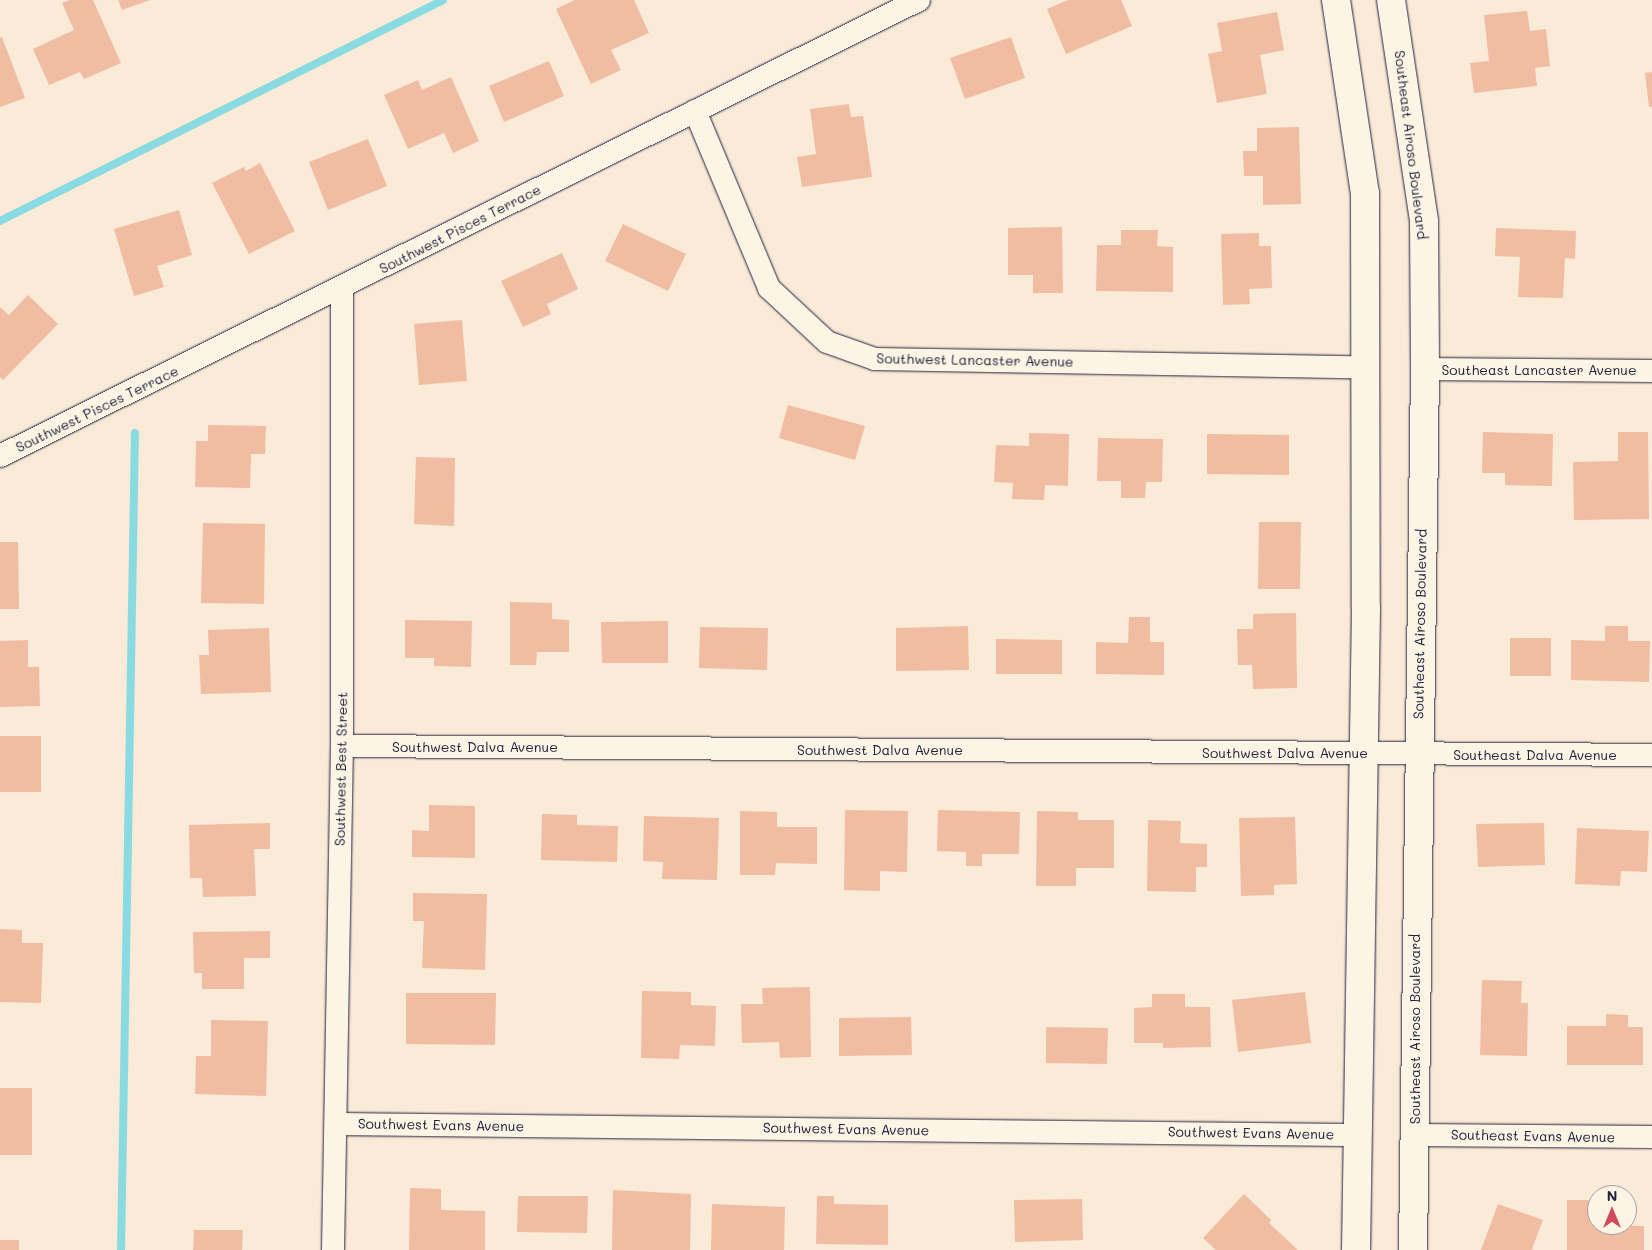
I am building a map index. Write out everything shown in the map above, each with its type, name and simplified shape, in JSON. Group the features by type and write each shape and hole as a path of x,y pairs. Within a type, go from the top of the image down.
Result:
{"main road":[{"path":"1336,0 1365,193 1367,368 1356,1250"},
{"name":"Southeast Airoso Boulevard","path":"1391,0 1424,222 1425,369 1418,754 1413,1250"}],"street":[{"name":"Southwest Pisces Terrace","path":"0,456 920,0"},
{"name":"Southwest Lancaster Avenue","path":"695,111 769,288 827,342 875,359 1367,368"},
{"name":"Southwest Best Street","path":"333,1250 342,746 342,288"},
{"name":"Southeast Lancaster Avenue","path":"1425,369 1652,371"},
{"name":"Southwest Dalva Avenue","path":"342,746 1418,754"},
{"name":"Southeast Dalva Avenue","path":"1418,754 1652,756"},
{"name":"Southwest Evans Avenue","path":"336,1124 1357,1135"},
{"name":"Southeast Evans Avenue","path":"1414,1135 1652,1137"}],"building":[{"path":"70,0 93,0 121,63 84,79 80,72 49,85 33,49 74,30 62,3"},
{"path":"118,0 150,0 122,10"},
{"path":"575,0 634,0 649,33 611,50 621,70 591,84 556,9"},
{"path":"1068,0 1121,0 1132,26 1066,54 1047,9"},
{"path":"1527,11 1530,31 1546,29 1550,66 1535,68 1537,86 1474,93 1470,63 1489,61 1484,15"},
{"path":"1277,12 1284,50 1260,55 1267,94 1217,103 1208,54 1222,51 1217,23"},
{"path":"2,37 25,98 0,107 0,38"},
{"path":"1011,37 1025,78 965,99 950,58"},
{"path":"549,61 564,96 504,122 489,86"},
{"path":"1652,72 1652,107 1649,107 1645,73"},
{"path":"451,77 479,141 453,153 444,133 408,149 384,95 418,80 422,90"},
{"path":"849,104 851,117 863,116 872,177 802,187 797,157 816,154 810,109"},
{"path":"1299,127 1301,204 1263,205 1263,176 1244,176 1243,151 1257,151 1257,128"},
{"path":"368,139 387,186 328,210 309,162"},
{"path":"260,163 295,231 249,254 212,183 244,167 246,171"},
{"path":"179,210 192,255 157,266 164,287 134,296 114,229"},
{"path":"623,224 686,254 668,291 605,261"},
{"path":"1062,227 1063,293 1033,293 1033,275 1008,275 1008,228"},
{"path":"1496,228 1576,231 1575,259 1565,258 1563,298 1518,297 1520,257 1495,256"},
{"path":"1121,230 1158,230 1157,246 1173,247 1173,292 1096,291 1097,245 1121,245"},
{"path":"1259,233 1259,246 1271,246 1272,288 1249,289 1250,304 1223,305 1221,234"},
{"path":"562,253 578,289 547,304 551,314 523,327 501,281"},
{"path":"28,295 58,324 3,380 0,377 0,307 9,315"},
{"path":"462,320 467,381 419,385 414,324"},
{"path":"788,405 865,426 855,460 779,438"},
{"path":"208,425 266,426 265,454 251,454 250,488 195,487 196,441 208,441"},
{"path":"1483,432 1553,434 1552,486 1505,485 1505,473 1482,473"},
{"path":"1618,432 1648,432 1649,519 1574,520 1573,462 1618,461"},
{"path":"1029,433 1069,434 1068,486 1045,485 1044,500 1012,499 1013,483 994,482 996,445 1029,446"},
{"path":"1207,434 1289,435 1289,475 1207,474"},
{"path":"1098,438 1163,439 1162,482 1146,482 1145,498 1121,498 1121,481 1097,481"},
{"path":"416,457 455,458 454,526 414,524"},
{"path":"1259,522 1301,522 1300,589 1258,589"},
{"path":"203,523 265,524 264,604 201,603"},
{"path":"0,542 18,542 19,609 0,609"},
{"path":"510,602 552,603 552,619 569,620 569,652 537,652 536,665 510,665"},
{"path":"1296,613 1297,688 1253,689 1252,665 1238,665 1237,629 1253,629 1253,614"},
{"path":"1129,617 1150,617 1150,642 1164,642 1164,675 1096,674 1096,642 1128,643"},
{"path":"405,620 472,621 471,667 434,666 434,658 405,658"},
{"path":"668,621 668,663 602,663 601,622"},
{"path":"968,626 969,670 896,671 896,628"},
{"path":"1605,626 1628,626 1628,641 1650,641 1649,682 1571,680 1571,640 1605,641"},
{"path":"700,627 768,628 767,670 699,668"},
{"path":"269,628 271,692 201,694 199,655 209,655 208,630"},
{"path":"1510,638 1551,638 1551,676 1510,676"},
{"path":"996,639 1062,640 1062,674 996,674"},
{"path":"28,640 28,667 39,667 40,706 0,707 0,641"},
{"path":"0,736 41,736 41,792 0,792"},
{"path":"429,805 475,806 475,858 412,857 412,830 429,831"},
{"path":"845,810 908,811 907,872 880,871 880,891 844,890"},
{"path":"938,810 1020,812 1019,854 982,854 982,866 966,866 966,852 937,851"},
{"path":"740,811 777,812 777,827 817,827 817,864 776,863 775,875 740,875"},
{"path":"1037,811 1078,812 1078,820 1114,820 1114,868 1076,868 1076,886 1036,886"},
{"path":"542,814 577,815 577,825 618,826 617,862 541,860"},
{"path":"644,816 719,818 717,880 662,879 663,862 643,861"},
{"path":"1295,817 1297,884 1274,885 1274,895 1241,896 1239,818"},
{"path":"1148,820 1181,821 1180,843 1207,844 1207,867 1196,867 1196,892 1147,891"},
{"path":"270,823 270,849 254,849 256,896 203,897 202,878 190,878 189,825"},
{"path":"1544,823 1545,865 1478,867 1476,824"},
{"path":"1577,828 1649,831 1647,872 1621,871 1620,886 1575,884"},
{"path":"413,893 487,894 485,970 422,968 424,921 413,921"},
{"path":"0,929 22,930 22,943 43,943 41,1003 0,1002"},
{"path":"270,931 270,958 244,958 244,989 202,989 202,973 194,973 193,932"},
{"path":"1482,980 1522,981 1521,1003 1528,1003 1527,1056 1480,1055"},
{"path":"810,987 811,1057 780,1058 779,1042 742,1043 741,1004 763,1004 762,988"},
{"path":"642,991 691,992 691,1005 716,1006 715,1046 680,1045 679,1059 641,1058"},
{"path":"1305,992 1311,1043 1238,1052 1232,1000"},
{"path":"406,993 496,993 495,1045 406,1044"},
{"path":"1152,994 1185,994 1185,1007 1210,1007 1211,1047 1163,1048 1163,1043 1134,1043 1134,1008 1152,1007"},
{"path":"1606,1014 1628,1015 1628,1027 1643,1027 1643,1065 1567,1065 1567,1026 1606,1026"},
{"path":"911,1017 912,1055 839,1056 839,1018"},
{"path":"211,1020 268,1021 266,1096 195,1094 196,1056 211,1056"},
{"path":"1046,1027 1108,1028 1107,1064 1046,1063"},
{"path":"0,1088 32,1088 32,1155 0,1155"},
{"path":"410,1188 441,1189 441,1210 485,1211 485,1250 409,1250"},
{"path":"613,1190 691,1194 690,1250 612,1250"},
{"path":"1244,1194 1271,1220 1269,1223 1298,1250 1216,1250 1203,1238"},
{"path":"518,1196 588,1196 587,1233 517,1232"},
{"path":"817,1196 834,1196 834,1204 888,1205 888,1245 816,1244"},
{"path":"1082,1199 1083,1240 1015,1242 1014,1200"},
{"path":"1567,1200 1587,1200 1587,1235 1637,1235 1637,1226 1644,1226 1644,1250 1567,1250"},
{"path":"712,1204 785,1207 784,1250 711,1250"},
{"path":"1498,1204 1543,1220 1532,1249 1535,1250 1481,1250"},
{"path":"194,1230 243,1230 242,1250 193,1250"},
{"path":"0,1240 19,1240 19,1250 0,1250"}],"waterway":[{"path":"0,221 443,0"},
{"path":"121,1250 135,433"}]}
